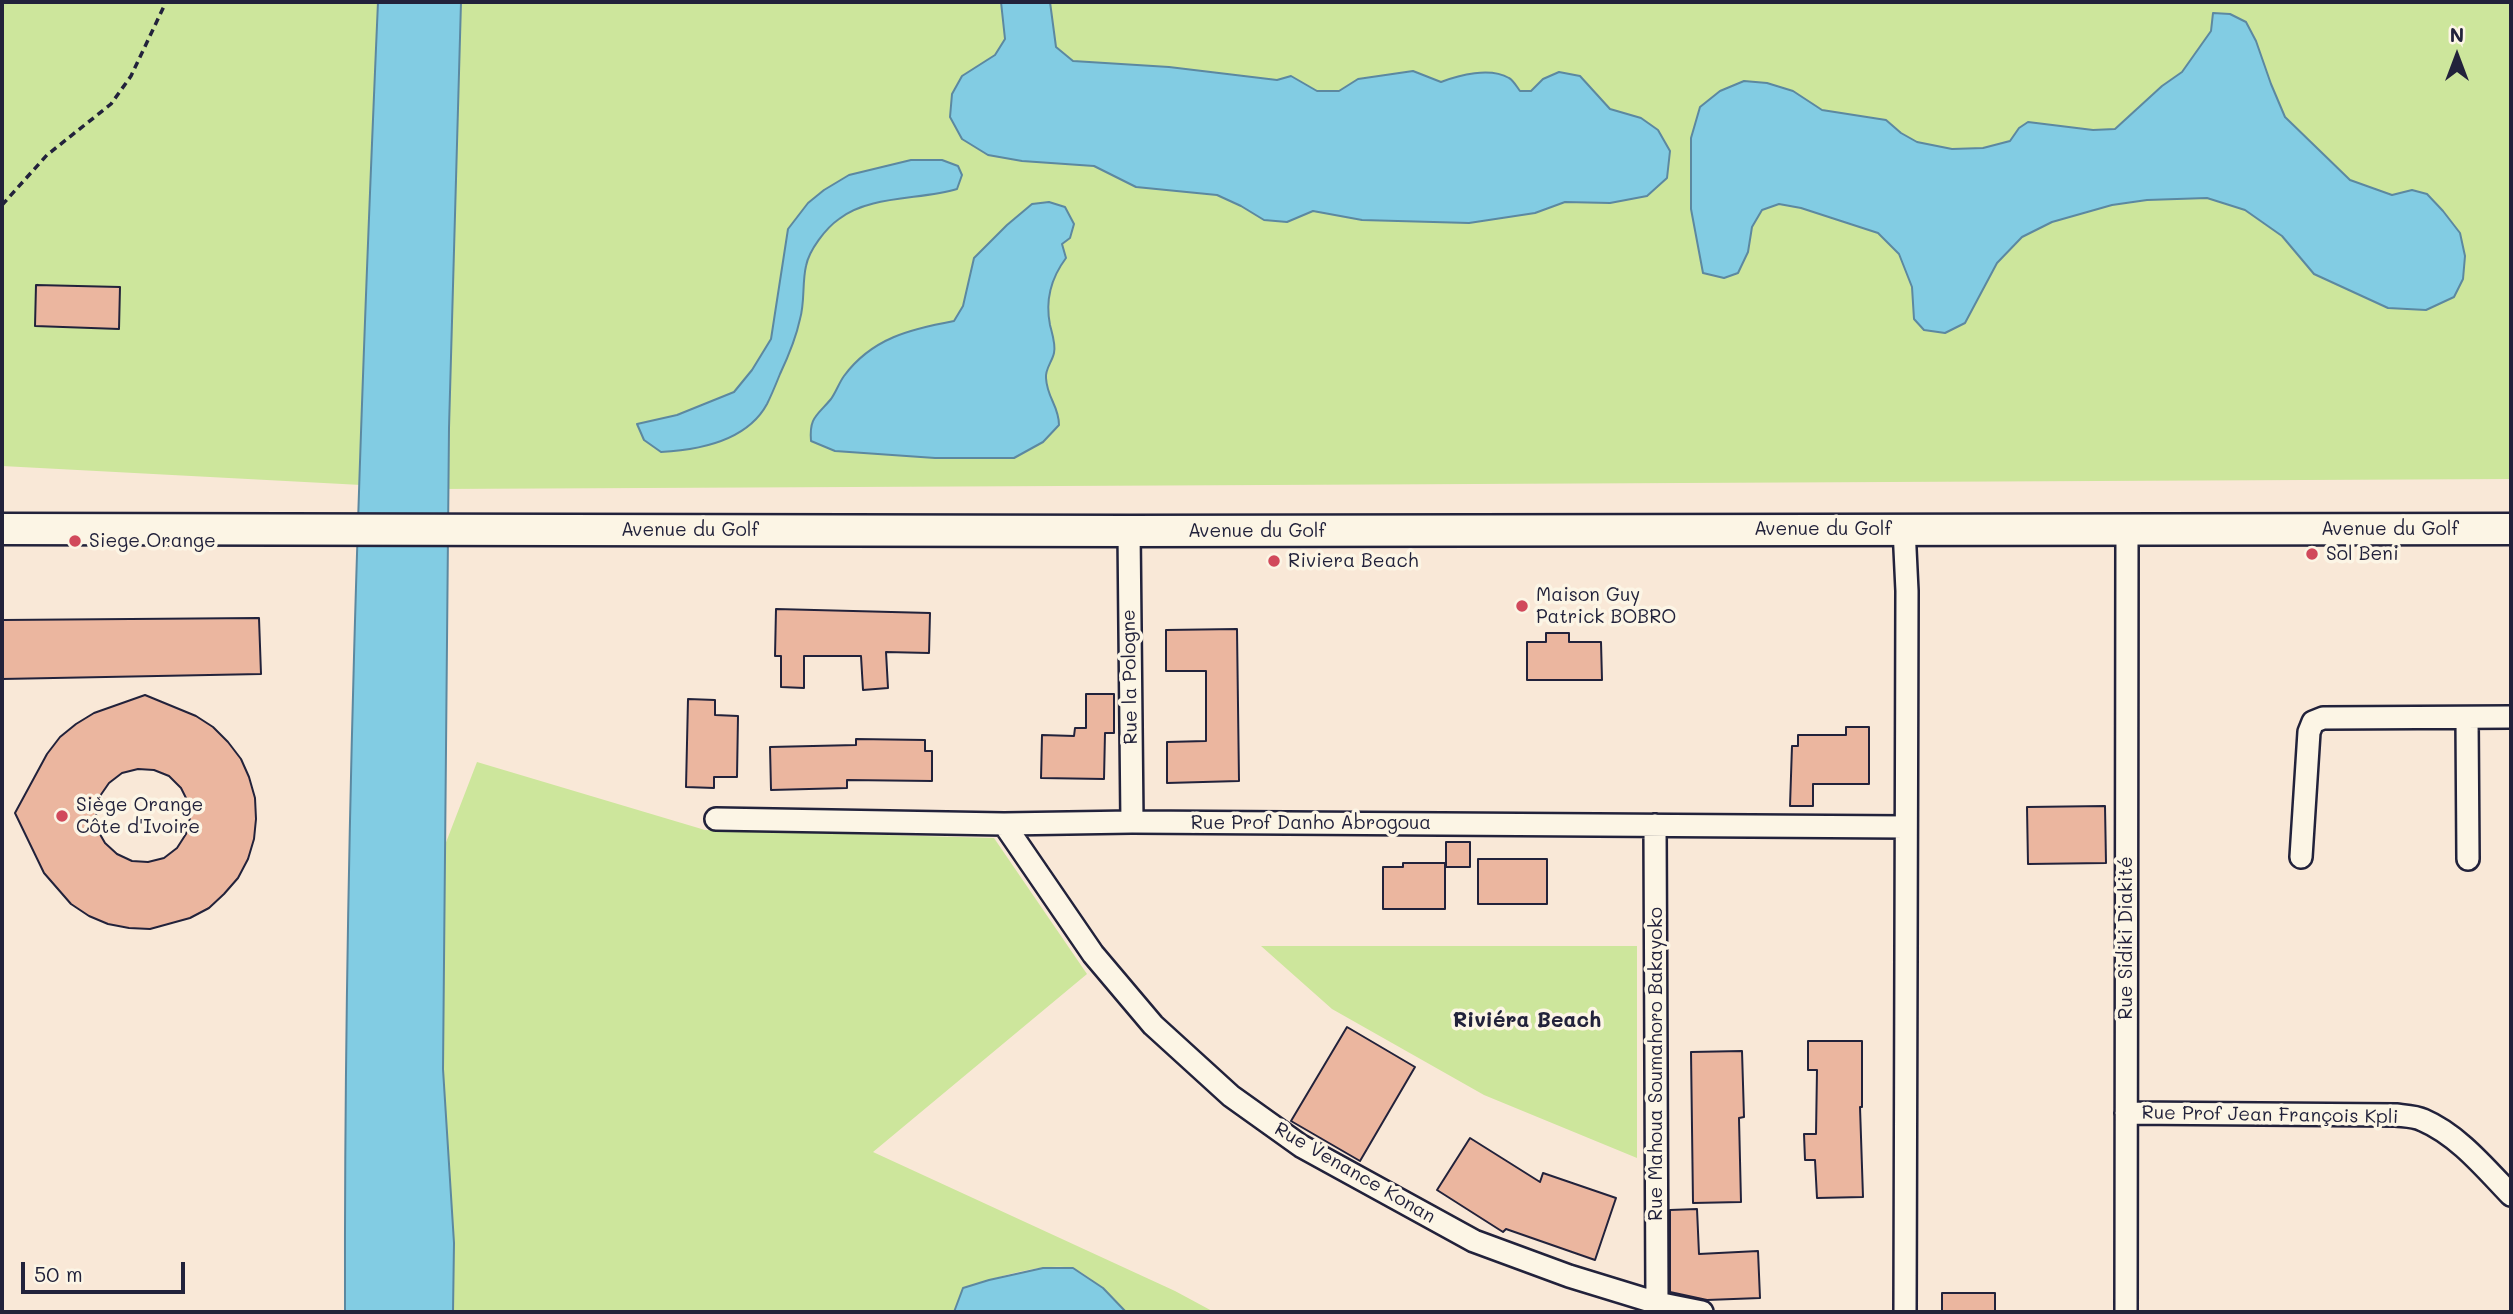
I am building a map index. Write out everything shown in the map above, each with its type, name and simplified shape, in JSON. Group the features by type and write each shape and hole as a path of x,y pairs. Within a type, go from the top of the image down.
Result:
{"main road":[{"name":"Avenue du Golf","path":"2,529 2511,529"}],"street":[{"path":"1904,528 1907,591 1905,1312"},
{"name":"Rue Sidiki Diakité","path":"2126,1312 2127,530"},
{"name":"Rue la Pologne","path":"1129,531 1132,822"},
{"path":"2301,857 2309,732 2313,722 2323,718 2511,718"},
{"path":"2467,718 2468,859"},
{"name":"Rue Prof Danho Abrogoua","path":"716,819 1004,824 1132,822 1906,827"},
{"name":"Rue Venance Konan","path":"1004,824 1093,954 1153,1025 1231,1096 1301,1146 1474,1241 1569,1276 1657,1303 1702,1312"},
{"name":"Rue Mahoua Soumahoro Bakayoko","path":"1655,825 1657,1303"},
{"name":"Rue Prof Jean François Kpli","path":"2126,1114 2396,1115 2421,1119 2442,1130 2465,1149 2511,1195"}],"path":[{"path":"2,205 47,155 111,104 131,76 166,2"}],"green space":[{"path":"2,2 2511,2 2511,479 437,489 2,466"},
{"path":"477,762 705,830 994,838 1087,974 873,1152 1175,1291 1214,1312 1126,1312 1100,1287 1078,1271 1071,1268 1046,1267 1017,1272 963,1288 954,1312 453,1312 454,1243 443,1069 445,845"},
{"path":"1261,946 1637,946 1637,1158 1484,1095 1332,1009"}],"water":[{"path":"378,2 461,2 449,428 443,1069 454,1243 453,1312 345,1312 347,984 354,657"},
{"path":"1001,2 1050,2 1056,47 1073,61 1169,67 1277,80 1291,76 1317,91 1339,91 1358,79 1413,71 1441,82 1465,75 1493,73 1510,79 1520,91 1531,91 1543,79 1559,72 1580,76 1610,109 1641,118 1658,130 1670,151 1667,178 1647,196 1610,203 1565,202 1535,213 1469,223 1362,220 1313,211 1287,222 1264,220 1217,195 1136,187 1094,166 1022,161 988,155 962,139 950,117 952,94 962,76 995,55 1005,39"},
{"path":"2213,13 2230,14 2246,22 2285,117 2350,180 2392,195 2412,190 2427,194 2443,211 2460,233 2465,256 2463,279 2454,297 2426,310 2388,308 2314,274 2282,236 2245,210 2207,198 2147,200 2112,205 2052,222 2022,237 1997,263 1965,323 1945,333 1924,330 1914,319 1912,287 1899,254 1878,233 1801,208 1779,204 1762,210 1752,227 1748,252 1738,273 1724,278 1703,273 1691,209 1691,138 1700,107 1720,91 1744,81 1767,83 1793,91 1822,110 1886,120 1917,142 1952,149 1983,148 2010,141 2019,128 2028,122 2093,130 2115,129 2162,86 2182,72 2211,31"},
{"path":"911,160 942,160 958,166 962,175 957,189 865,206 839,219 824,234 814,246 806,266 802,313 789,354 769,400 758,417 735,435 706,446 661,452 644,440 637,424 677,415 734,392 752,370 771,339 788,229 808,203 849,175"},
{"path":"1049,202 1065,207 1074,224 1070,238 1062,244 1066,258 1056,273 1049,298 1054,350 1046,378 1059,425 1043,442 1014,458 935,458 835,451 811,441 811,427 815,417 831,399 855,363 867,352 893,337 954,321 963,306 974,258 1032,204"},
{"path":"1043,1268 1073,1268 1103,1288 1126,1312 954,1312 963,1288"}],"building":[{"path":"36,285 120,287 119,329 35,326"},
{"path":"776,609 930,613 929,653 886,652 888,688 863,690 861,656 804,656 804,688 781,687 781,656 775,656"},
{"path":"259,618 261,674 2,679 2,620"},
{"path":"1237,629 1239,781 1167,783 1167,742 1206,741 1206,671 1166,671 1166,630"},
{"path":"1546,633 1569,633 1569,642 1601,642 1602,680 1527,680 1527,642 1546,642"},
{"path":"1086,694 1114,694 1114,733 1105,733 1104,779 1041,778 1042,735 1074,736 1075,728 1086,728"},
{"name":"Siège Orange Côte d'Ivoire","path":"145,695 196,716 213,727 241,759 255,798 254,839 238,878 209,908 190,918 150,929 108,924 71,904 44,873 15,813 47,754 60,737 94,713","holes":["138,769 154,770 169,776 181,788 188,802 190,818 186,834 177,848 164,858 148,862 132,861 117,854 105,843 97,829 96,812 100,796 109,783 122,773"]},
{"path":"688,699 715,700 715,715 738,716 737,777 714,777 714,788 686,787"},
{"path":"1846,727 1869,727 1869,784 1813,784 1813,806 1790,806 1792,746 1798,746 1798,735 1846,735"},
{"path":"856,739 925,740 925,751 932,751 932,781 847,780 847,788 771,790 770,747 856,745"},
{"path":"2105,806 2106,863 2028,864 2027,807"},
{"path":"1446,842 1470,842 1470,867 1446,867"},
{"path":"1478,859 1547,859 1547,904 1478,904"},
{"path":"1403,863 1445,863 1445,909 1383,909 1383,867 1403,867"},
{"path":"1347,1027 1415,1067 1360,1161 1291,1121"},
{"path":"1808,1041 1862,1041 1860,1107 1863,1197 1817,1198 1815,1160 1805,1160 1804,1134 1816,1134 1817,1070 1808,1070"},
{"path":"1742,1051 1744,1117 1739,1118 1741,1202 1693,1203 1691,1052"},
{"path":"1470,1138 1540,1182 1543,1173 1616,1198 1595,1260 1506,1229 1503,1232 1437,1190"},
{"path":"1697,1209 1699,1254 1758,1251 1760,1298 1707,1300 1670,1292 1670,1210"},
{"path":"1942,1293 1995,1293 1995,1312 1942,1312"}],"place":[{"name":"Siege Orange","path":"75,541"},
{"name":"Sol Beni","path":"2312,554"},
{"name":"Riviera Beach","path":"1274,561"},
{"name":"Maison Guy Patrick BOBRO","path":"1522,606"},
{"name":"Siège Orange Côte d'Ivoire","path":"62,816"}],"district":[{"name":"Riviéra Beach","path":"1527,1021"}]}
